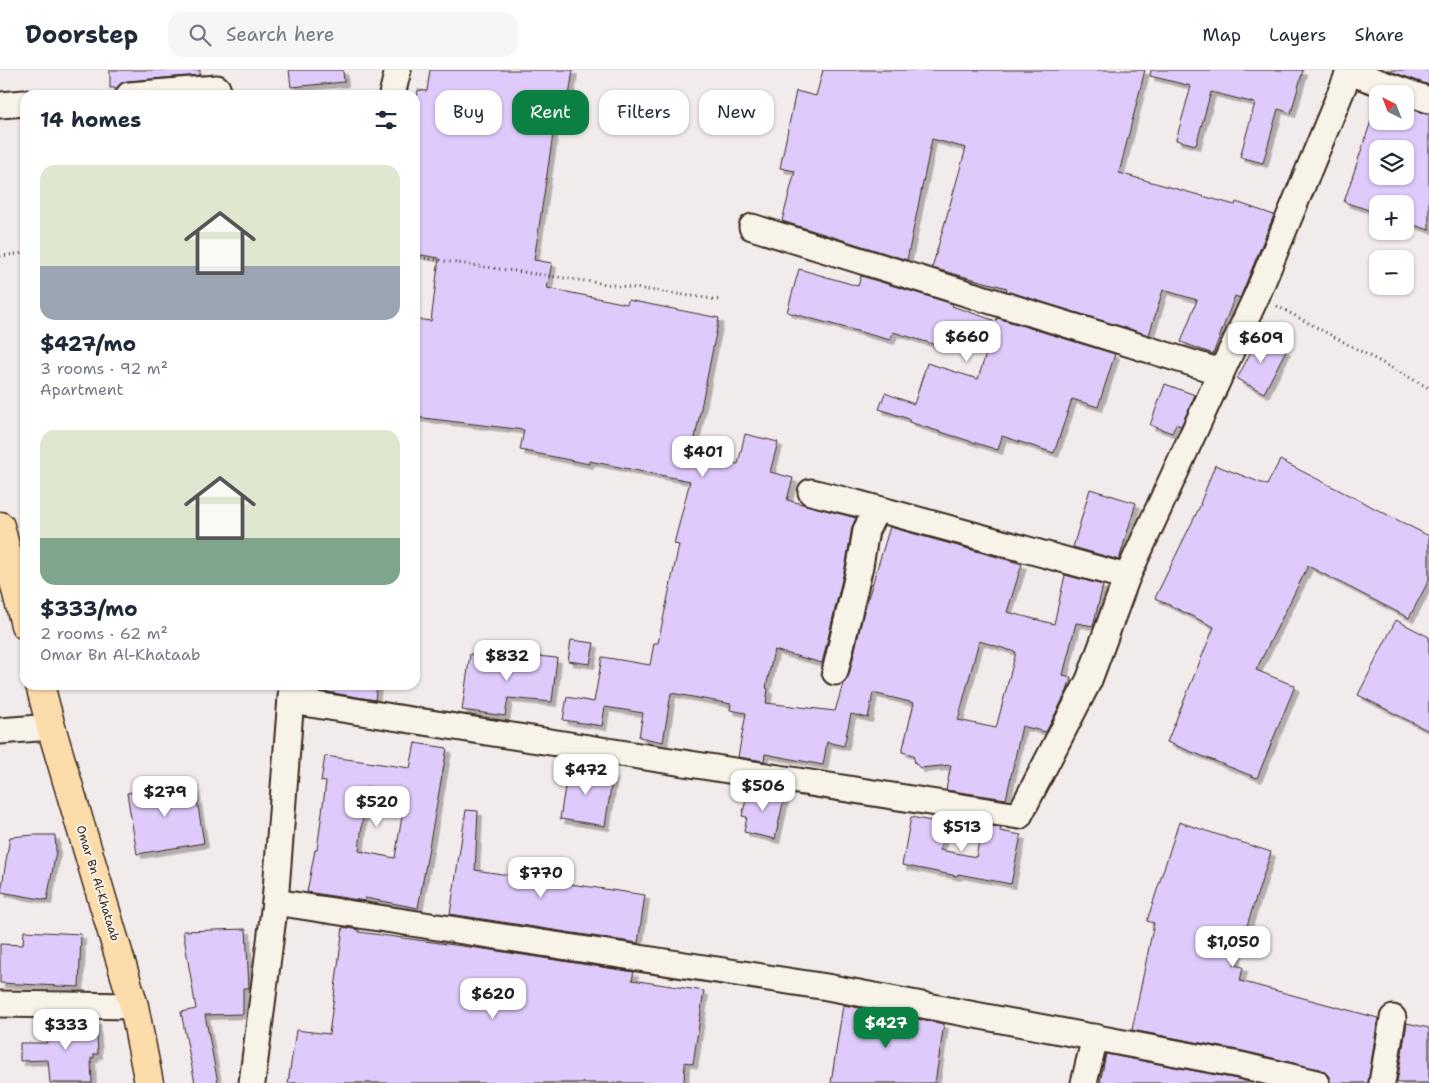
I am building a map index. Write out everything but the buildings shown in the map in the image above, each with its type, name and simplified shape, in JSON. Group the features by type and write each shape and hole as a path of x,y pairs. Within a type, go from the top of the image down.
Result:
{"main road":[{"path":"0,526 20,604"},
{"name":"Omar Bn Al-Khataab","path":"41,690 134,1006 149,1083"}],"street":[{"path":"393,90 398,70"},
{"path":"252,1083 275,902 292,693 1019,816 1089,680 1127,577 1257,295 1350,71 1429,100"},
{"path":"192,90 217,88"},
{"path":"0,105 20,103"},
{"path":"752,226 1221,372"},
{"path":"811,492 1127,577"},
{"path":"835,672 860,566 866,530 877,509"},
{"path":"0,731 51,727"},
{"path":"275,902 827,987 1095,1038 1239,1074 1316,1083"},
{"path":"0,1004 134,1006"},
{"path":"1382,1083 1393,1018"},
{"path":"1084,1083 1095,1038"}],"path":[{"path":"0,256 20,254"},
{"path":"420,258 720,300"},
{"path":"1257,295 1429,388"}]}
